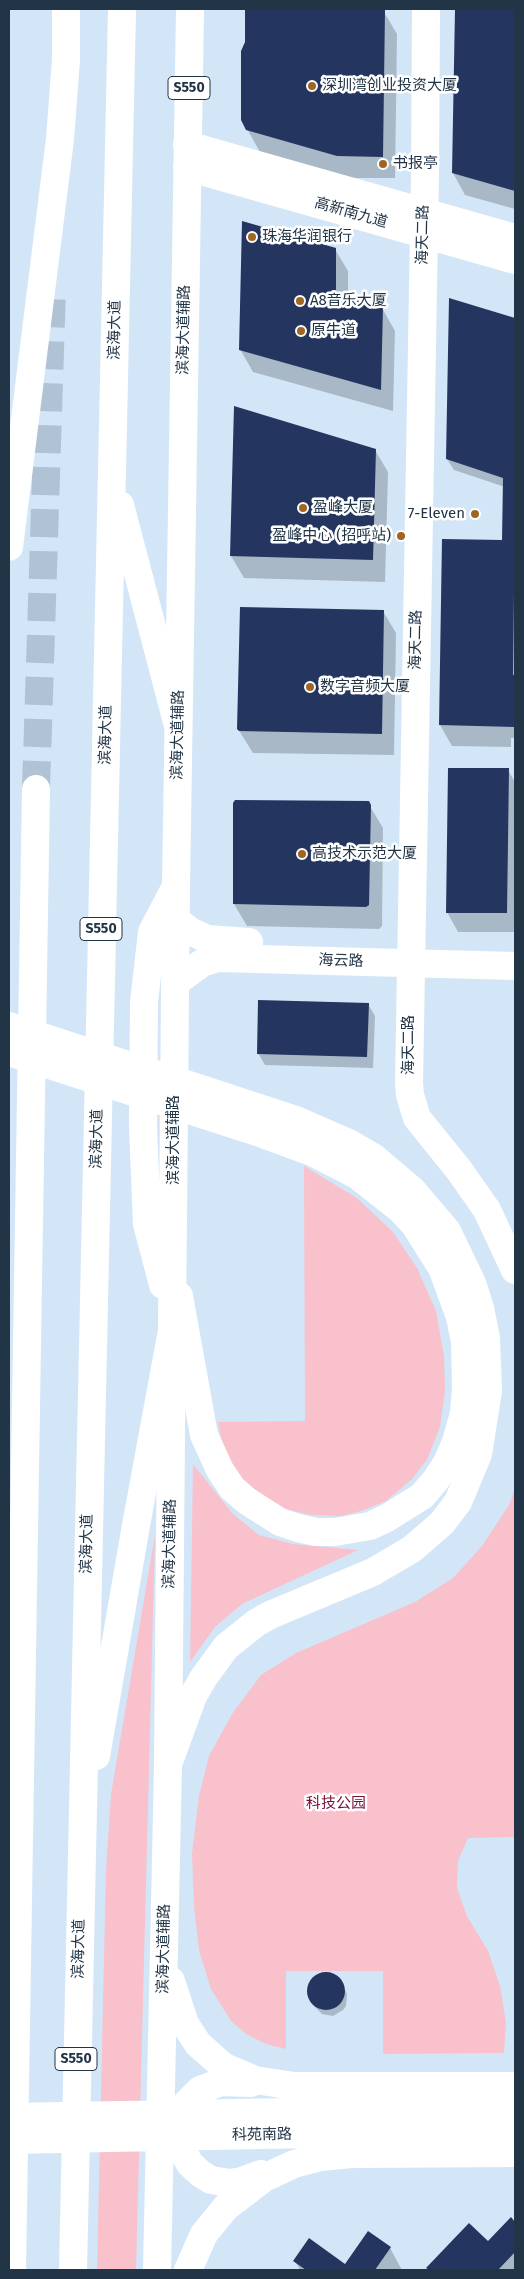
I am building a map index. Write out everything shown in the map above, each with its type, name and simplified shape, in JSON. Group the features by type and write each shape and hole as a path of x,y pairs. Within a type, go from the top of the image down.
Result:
{"main road":[{"path":"9,532 60,139 66,60 66,9"},
{"name":"滨海大道","path":"73,2270 80,1849 122,9"},
{"name":"滨海大道辅路","path":"157,2270 168,1765 178,726 190,9"},
{"name":"海天二路","path":"426,9 408,1083 413,1106 423,1127 459,1170 487,1210 515,1270"},
{"name":"高新南九道","path":"187,156 423,222 515,238"},
{"name":"高新南九道","path":"423,222 515,260"},
{"path":"112,473 178,726"},
{"path":"12,2270 36,789"},
{"path":"80,1849 172,1328 148,1224 143,1127 144,1002 152,932 176,886"},
{"name":"海云路","path":"176,920 200,936 226,942 410,955 515,966"},
{"name":"海云路","path":"175,983 202,963 218,958 410,955 515,950"},
{"path":"9,1026 296,1120 349,1143 387,1168 431,1211 446,1231 472,1283 486,1338 477,1390 478,1454 458,1502 442,1523 426,1538 395,1560 373,1572 285,1607 256,1623 239,1636 215,1660 204,1677 181,1726 168,1765"},
{"path":"9,1052 289,1143 338,1164 373,1186 400,1209 415,1225 442,1268 460,1317 477,1390 464,1413 456,1442 446,1463 435,1481 422,1496 406,1508 370,1526 335,1532 316,1532 280,1522 246,1501 232,1488 211,1454 200,1417 173,1257"},
{"path":"164,1935 177,2004 185,2024 198,2044 224,2067 240,2076 277,2085"},
{"path":"9,1980 16,2036"},
{"path":"228,2081 277,2085 514,2119 352,2154 321,2157 242,2181 219,2182 195,2170 185,2156 180,2142 179,2123 182,2113 194,2095 206,2086 228,2081"},
{"name":"科苑南路","path":"9,2116 514,2119"},
{"name":"科苑南路","path":"9,2140 514,2119"},
{"path":"188,2270 204,2234 226,2207 264,2178 294,2164"}],"green space":[{"path":"304,1166 357,1198 393,1232 417,1268 436,1311 444,1356 445,1391 440,1427 427,1460 411,1480 386,1501 361,1511 341,1516 311,1515 285,1509 260,1497 238,1477 223,1451 218,1422 305,1421"},
{"path":"193,1464 233,1514 259,1535 293,1544 358,1550 242,1604 215,1627 190,1662"},
{"name":"科技公园","path":"515,1488 515,1837 468,1838 458,1861 457,1888 467,1916 488,1951 500,1986 506,2023 504,2053 383,2054 383,1971 286,1971 286,2049 266,2044 246,2034 231,2021 211,1989 199,1950 194,1908 192,1854 199,1796 209,1756 232,1714 261,1675 296,1653 415,1602 453,1578 482,1546 509,1505"},
{"path":"155,1535 136,2270 97,2270 106,1870 111,1794"}],"building":[{"name":"深圳湾创业投资大厦","path":"245,9 385,10 383,157 337,156 246,130 241,120 241,51 245,42"},
{"path":"455,9 515,9 515,191 452,173"},
{"name":"A8音乐大厦","path":"242,221 336,248 336,294 383,307 381,390 239,350"},
{"path":"449,298 515,318 515,592 513,675 515,675 515,727 439,725 442,539 502,540 503,478 446,459"},
{"name":"盈峰大厦","path":"234,406 376,449 373,560 230,556"},
{"name":"数字音频大厦","path":"240,607 384,610 382,734 239,731 237,729"},
{"path":"448,768 509,768 507,913 446,913"},
{"name":"高技术示范大厦","path":"235,800 369,801 371,805 369,905 366,907 233,904 233,803"},
{"path":"258,1000 369,1003 367,1057 257,1054"},
{"path":"326,1972 339,1978 345,1991 339,2004 326,2010 313,2004 307,1991 313,1978"},
{"path":"511,2217 515,2222 515,2252 498,2270 429,2270 426,2268 469,2223 488,2241"},
{"path":"368,2231 391,2247 375,2270 306,2270 293,2261 309,2238 345,2264"}],"tunnel":[{"path":"36,789 52,288"}],"place":[{"name":"深圳湾创业投资大厦","path":"312,86"},
{"name":"书报亭","path":"383,164"},
{"name":"珠海华润银行","path":"252,237"},
{"name":"A8音乐大厦","path":"300,301"},
{"name":"原牛道","path":"301,331"},
{"name":"盈峰大厦","path":"303,508"},
{"name":"7-Eleven","path":"475,514"},
{"name":"盈峰中心 (招呼站)","path":"401,536"},
{"name":"数字音频大厦","path":"310,687"},
{"name":"高技术示范大厦","path":"302,854"}]}
